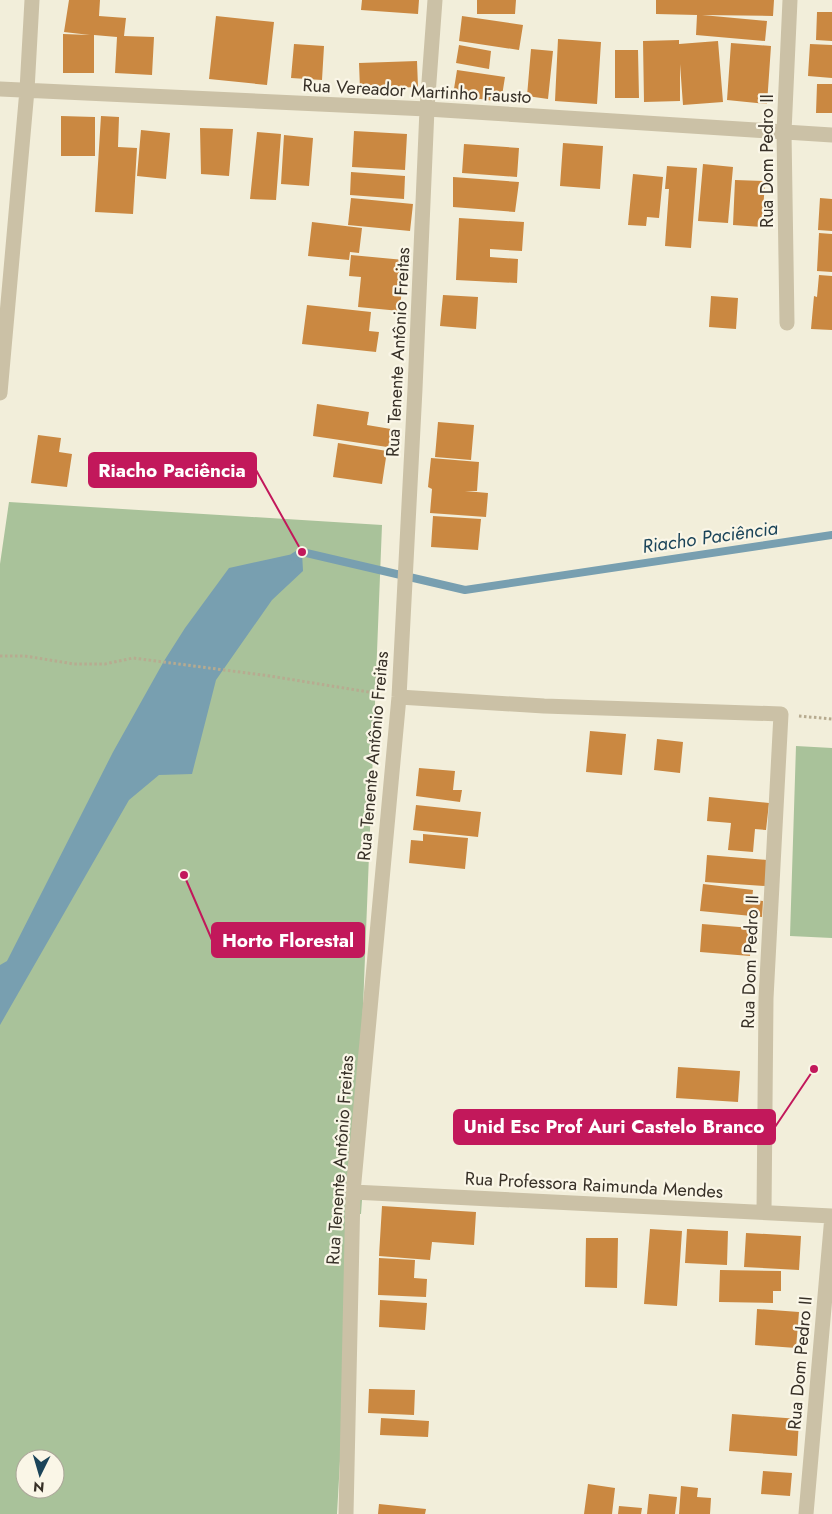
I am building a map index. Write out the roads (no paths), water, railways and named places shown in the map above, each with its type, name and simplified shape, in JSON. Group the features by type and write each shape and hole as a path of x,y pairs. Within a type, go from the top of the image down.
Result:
{"street":[{"path":"0,393 27,90 32,0"},
{"name":"Rua Tenente Antônio Freitas","path":"346,1514 353,1192 399,697 427,109 435,0"},
{"name":"Rua Dom Pedro II","path":"787,323 784,132 790,0"},
{"name":"Rua Vereador Martinho Fausto","path":"0,88 427,109 832,135"},
{"name":"Rua Dom Pedro II","path":"399,697 544,706 781,714 766,998 764,1212"},
{"name":"Rua Professora Raimunda Mendes","path":"353,1192 832,1216"},
{"name":"Rua Dom Pedro II","path":"806,1514 832,1216"}],"water":[{"path":"302,552 303,571 272,600 216,680 192,774 159,775 129,800 0,1025 0,965 7,961 113,752 164,661 185,628 229,568"}],"waterway":[{"name":"Riacho Paciência","path":"294,557 302,552 465,590 832,535"}],"place":[{"name":"Riacho Paciência","path":"302,552"},
{"name":"Horto Florestal","path":"184,875"},
{"name":"Unid Esc Prof Auri Castelo Branco","path":"814,1069"}]}
